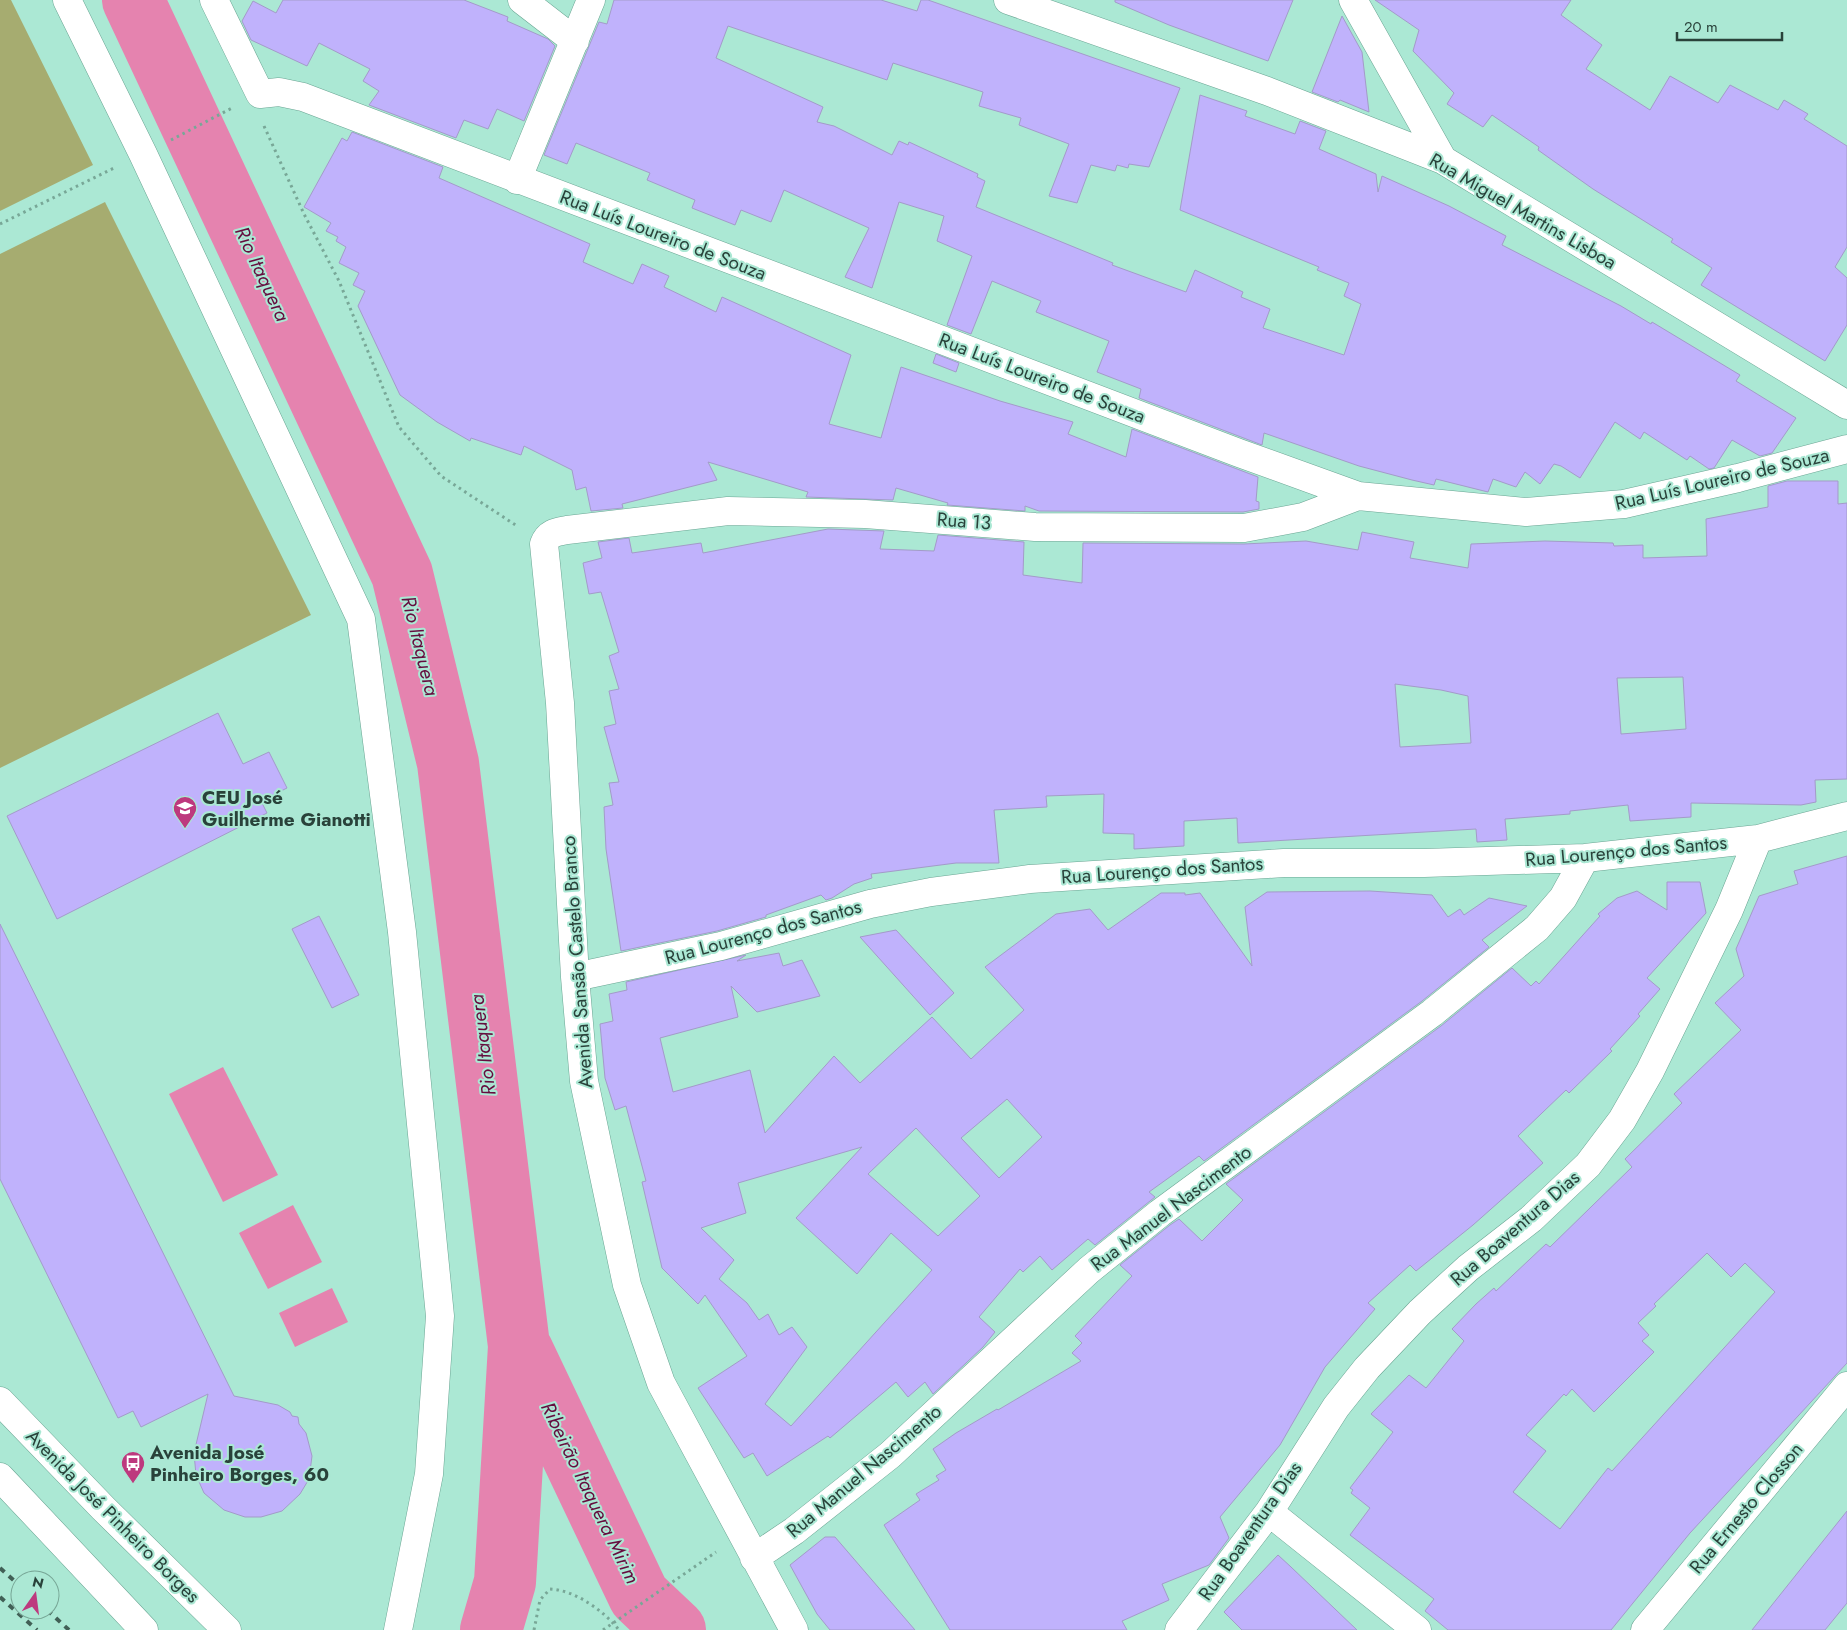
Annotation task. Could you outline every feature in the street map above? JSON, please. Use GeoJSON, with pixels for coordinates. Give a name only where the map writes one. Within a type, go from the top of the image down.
{"type":"FeatureCollection","features":[{"type":"Feature","properties":{"kind":"street"},"geometry":{"type":"LineString","coordinates":[[67,0],[143,154],[361,619],[402,932],[440,1316],[429,1474],[398,1630]]}},
{"type":"Feature","properties":{"kind":"street"},"geometry":{"type":"LineString","coordinates":[[214,0],[249,100]]}},
{"type":"Feature","properties":{"kind":"street"},"geometry":{"type":"LineString","coordinates":[[522,0],[575,41]]}},
{"type":"Feature","properties":{"kind":"street"},"geometry":{"type":"LineString","coordinates":[[517,180],[591,0]]}},
{"type":"Feature","properties":{"kind":"street","name":"Rua Miguel Martins Lisboa"},"geometry":{"type":"LineString","coordinates":[[1008,0],[1267,91],[1443,160],[1847,404]]}},
{"type":"Feature","properties":{"kind":"street"},"geometry":{"type":"LineString","coordinates":[[1353,0],[1443,160]]}},
{"type":"Feature","properties":{"kind":"street","name":"Rua Luís Loureiro de Souza"},"geometry":{"type":"LineString","coordinates":[[249,100],[280,92],[303,97],[517,180],[1239,453],[1358,496],[1526,512],[1624,504],[1738,478],[1847,449]]}},
{"type":"Feature","properties":{"kind":"street","name":"Rua 13"},"geometry":{"type":"LineString","coordinates":[[544,544],[550,534],[567,530],[728,511],[865,514],[1036,527],[1244,528],[1303,517],[1358,496]]}},
{"type":"Feature","properties":{"kind":"street","name":"Avenida Sansão Castelo Branco"},"geometry":{"type":"LineString","coordinates":[[544,544],[560,703],[575,977],[584,1081],[627,1285],[661,1383],[794,1630]]}},
{"type":"Feature","properties":{"kind":"street"},"geometry":{"type":"LineString","coordinates":[[1758,839],[1847,816]]}},
{"type":"Feature","properties":{"kind":"street","name":"Rua Lourenço dos Santos"},"geometry":{"type":"LineString","coordinates":[[575,977],[721,946],[870,904],[931,892],[1030,879],[1284,863],[1585,858],[1758,839]]}},
{"type":"Feature","properties":{"kind":"street","name":"Rua Boaventura Dias"},"geometry":{"type":"LineString","coordinates":[[1179,1630],[1269,1512],[1326,1423],[1367,1368],[1420,1312],[1468,1268],[1531,1219],[1588,1165],[1622,1120],[1650,1071],[1729,910],[1758,839]]}},
{"type":"Feature","properties":{"kind":"street","name":"Rua Manuel Nascimento"},"geometry":{"type":"LineString","coordinates":[[754,1558],[794,1531],[890,1455],[1096,1264],[1160,1213],[1432,1013],[1537,928],[1563,898],[1585,858]]}},
{"type":"Feature","properties":{"kind":"street","name":"Rua Ernesto Closson"},"geometry":{"type":"LineString","coordinates":[[1645,1630],[1847,1386]]}},
{"type":"Feature","properties":{"kind":"street","name":"Avenida José Pinheiro Borges"},"geometry":{"type":"LineString","coordinates":[[0,1401],[103,1508],[227,1630]]}},
{"type":"Feature","properties":{"kind":"street"},"geometry":{"type":"LineString","coordinates":[[0,1477],[144,1630]]}},
{"type":"Feature","properties":{"kind":"street"},"geometry":{"type":"LineString","coordinates":[[1269,1512],[1417,1630]]}},
{"type":"Feature","properties":{"kind":"path"},"geometry":{"type":"LineString","coordinates":[[0,224],[249,100]]}},
{"type":"Feature","properties":{"kind":"path"},"geometry":{"type":"LineString","coordinates":[[263,123],[304,214],[339,281],[399,427],[442,476],[544,544]]}},
{"type":"Feature","properties":{"kind":"path"},"geometry":{"type":"LineString","coordinates":[[603,1630],[695,1567]]}},
{"type":"Feature","properties":{"kind":"path"},"geometry":{"type":"LineString","coordinates":[[534,1630],[540,1600],[550,1589],[564,1590],[613,1622],[619,1630]]}},
{"type":"Feature","properties":{"kind":"green space"},"geometry":{"type":"Polygon","coordinates":[[[0,0],[11,0],[93,165],[0,211],[0,0]]]}},
{"type":"Feature","properties":{"kind":"green space"},"geometry":{"type":"Polygon","coordinates":[[[105,202],[311,615],[0,768],[0,254],[105,202]]]}},
{"type":"Feature","properties":{"kind":"shaded area"},"geometry":{"type":"Polygon","coordinates":[[[223,1067],[278,1175],[223,1202],[169,1094],[223,1067]]]}},
{"type":"Feature","properties":{"kind":"shaded area"},"geometry":{"type":"Polygon","coordinates":[[[293,1205],[322,1262],[268,1289],[239,1233],[293,1205]]]}},
{"type":"Feature","properties":{"kind":"shaded area"},"geometry":{"type":"Polygon","coordinates":[[[332,1288],[348,1322],[295,1347],[279,1313],[332,1288]]]}},
{"type":"Feature","properties":{"kind":"building"},"geometry":{"type":"Polygon","coordinates":[[[283,0],[464,0],[508,17],[507,21],[548,39],[555,46],[524,121],[497,109],[488,129],[464,120],[456,138],[369,105],[379,91],[363,81],[370,69],[319,43],[307,66],[251,40],[242,21],[253,1],[276,13],[283,0]]]}},
{"type":"Feature","properties":{"kind":"building"},"geometry":{"type":"Polygon","coordinates":[[[614,0],[881,0],[917,11],[921,0],[928,0],[1180,88],[1149,167],[1129,164],[1128,168],[1117,165],[1115,171],[1091,165],[1077,203],[1049,196],[1069,144],[1019,125],[1021,118],[979,106],[983,92],[893,63],[887,80],[728,26],[716,58],[823,107],[817,122],[834,126],[892,155],[899,141],[908,145],[909,142],[978,174],[977,177],[985,181],[976,207],[1113,263],[1112,265],[1186,292],[1195,270],[1243,292],[1241,297],[1270,309],[1263,328],[1344,355],[1361,304],[1344,296],[1349,283],[1317,270],[1319,267],[1180,210],[1200,95],[1247,111],[1245,116],[1295,134],[1300,121],[1326,131],[1319,149],[1376,174],[1378,192],[1382,176],[1449,206],[1506,236],[1502,245],[1621,306],[1651,324],[1652,322],[1740,375],[1736,381],[1796,418],[1772,453],[1760,456],[1732,440],[1714,468],[1709,469],[1690,456],[1687,460],[1644,432],[1640,439],[1615,422],[1580,478],[1561,466],[1554,464],[1540,484],[1525,472],[1516,487],[1493,479],[1488,492],[1436,479],[1434,485],[1412,480],[1359,466],[1264,433],[1262,445],[1139,398],[1141,389],[1097,372],[1109,341],[1036,312],[1041,301],[992,281],[971,334],[947,325],[972,256],[937,241],[944,216],[899,202],[872,288],[845,277],[869,228],[784,190],[771,222],[741,210],[735,225],[692,208],[695,200],[647,180],[650,173],[576,143],[567,164],[544,155],[599,22],[607,24],[614,0]]]}},
{"type":"Feature","properties":{"kind":"building"},"geometry":{"type":"Polygon","coordinates":[[[1115,0],[1293,0],[1268,61],[1169,25],[1115,2],[1115,0]]]}},
{"type":"Feature","properties":{"kind":"building"},"geometry":{"type":"Polygon","coordinates":[[[1375,0],[1571,0],[1561,15],[1602,45],[1586,69],[1650,110],[1670,76],[1718,103],[1730,85],[1778,110],[1784,100],[1808,114],[1804,119],[1847,146],[1847,247],[1835,267],[1847,278],[1847,325],[1825,361],[1701,285],[1712,268],[1671,242],[1673,239],[1593,189],[1538,150],[1539,147],[1492,115],[1483,127],[1447,104],[1454,93],[1413,51],[1419,30],[1375,0]]]}},
{"type":"Feature","properties":{"kind":"building"},"geometry":{"type":"Polygon","coordinates":[[[1342,16],[1362,52],[1369,112],[1340,100],[1338,102],[1312,92],[1342,16]]]}},
{"type":"Feature","properties":{"kind":"building"},"geometry":{"type":"Polygon","coordinates":[[[352,132],[443,167],[439,178],[590,244],[583,262],[633,284],[642,264],[669,276],[664,287],[716,312],[722,297],[851,355],[829,424],[881,438],[901,367],[1000,401],[1073,422],[1068,434],[1126,457],[1132,429],[1258,477],[1256,501],[1259,502],[1259,509],[1243,512],[1039,511],[1025,506],[1025,511],[947,505],[948,503],[896,488],[893,500],[806,497],[808,492],[708,462],[717,480],[622,504],[623,508],[591,511],[586,487],[576,490],[572,470],[524,446],[521,455],[471,438],[470,441],[437,422],[400,395],[358,306],[365,291],[353,285],[359,273],[339,263],[346,247],[336,241],[338,237],[326,231],[331,223],[304,207],[342,138],[347,141],[352,132]]]}},
{"type":"Feature","properties":{"kind":"building"},"geometry":{"type":"Polygon","coordinates":[[[936,354],[959,363],[956,372],[933,363],[936,354]]]}},
{"type":"Feature","properties":{"kind":"building"},"geometry":{"type":"Polygon","coordinates":[[[1787,481],[1838,481],[1838,504],[1847,503],[1847,779],[1815,780],[1816,802],[1801,805],[1691,803],[1691,817],[1630,821],[1628,805],[1570,811],[1570,814],[1505,819],[1507,840],[1477,842],[1476,829],[1238,843],[1237,818],[1184,821],[1184,846],[1134,849],[1134,834],[1103,833],[1104,794],[1046,796],[1047,807],[994,810],[999,863],[956,863],[871,874],[872,878],[854,884],[826,900],[821,895],[766,915],[766,917],[717,931],[621,951],[606,849],[604,807],[613,805],[609,783],[619,782],[604,727],[616,724],[609,691],[619,689],[609,656],[619,652],[601,592],[589,594],[583,563],[602,558],[598,542],[629,538],[632,553],[701,543],[703,553],[828,529],[884,531],[880,549],[934,551],[938,535],[1024,542],[1023,575],[1082,583],[1083,543],[1244,544],[1306,541],[1358,550],[1362,532],[1414,542],[1410,558],[1468,568],[1471,544],[1545,541],[1613,543],[1614,546],[1643,545],[1643,558],[1707,556],[1706,519],[1768,507],[1768,486],[1787,481]],[[1683,677],[1617,678],[1621,734],[1686,729],[1683,677]],[[1395,684],[1400,747],[1471,743],[1468,696],[1441,690],[1395,684]]]}},
{"type":"Feature","properties":{"kind":"building"},"geometry":{"type":"Polygon","coordinates":[[[218,713],[243,764],[269,752],[287,788],[261,801],[267,813],[57,919],[7,816],[218,713]]]}},
{"type":"Feature","properties":{"kind":"building"},"geometry":{"type":"Polygon","coordinates":[[[1847,856],[1847,1363],[1690,1533],[1611,1630],[1448,1630],[1425,1611],[1434,1599],[1350,1535],[1370,1508],[1351,1493],[1353,1490],[1350,1488],[1393,1432],[1371,1414],[1409,1375],[1426,1388],[1464,1341],[1452,1329],[1476,1304],[1494,1288],[1496,1291],[1546,1244],[1550,1247],[1632,1167],[1625,1159],[1682,1103],[1674,1094],[1741,1030],[1715,1003],[1744,976],[1736,949],[1759,896],[1798,884],[1794,871],[1847,856]],[[1707,1253],[1654,1304],[1656,1306],[1638,1323],[1649,1335],[1642,1341],[1654,1352],[1594,1412],[1572,1389],[1566,1396],[1564,1394],[1526,1435],[1546,1451],[1513,1492],[1560,1529],[1608,1468],[1612,1471],[1775,1292],[1745,1263],[1731,1277],[1707,1253]]]}},
{"type":"Feature","properties":{"kind":"building"},"geometry":{"type":"Polygon","coordinates":[[[1667,882],[1700,882],[1706,913],[1647,978],[1660,989],[1638,1014],[1640,1016],[1610,1049],[1612,1051],[1569,1093],[1566,1090],[1518,1136],[1543,1163],[1473,1225],[1416,1271],[1410,1265],[1368,1303],[1375,1309],[1325,1367],[1280,1445],[1220,1517],[1229,1538],[1209,1565],[1162,1584],[1169,1600],[1122,1621],[1127,1630],[950,1630],[884,1525],[920,1500],[916,1494],[939,1480],[936,1476],[946,1470],[933,1449],[956,1433],[1081,1361],[1072,1353],[1082,1343],[1075,1336],[1132,1276],[1120,1265],[1170,1225],[1179,1219],[1202,1241],[1243,1200],[1226,1184],[1441,1026],[1512,968],[1531,986],[1536,981],[1539,984],[1600,916],[1598,914],[1617,898],[1637,891],[1667,910],[1667,882]]]}},
{"type":"Feature","properties":{"kind":"building"},"geometry":{"type":"Polygon","coordinates":[[[1370,891],[1432,895],[1448,917],[1460,909],[1464,915],[1489,898],[1527,906],[1482,940],[1489,947],[1422,1001],[1204,1161],[1199,1156],[1149,1192],[1155,1197],[1095,1245],[1088,1239],[1052,1270],[1040,1256],[1023,1272],[1020,1269],[979,1317],[995,1332],[983,1347],[933,1394],[925,1382],[908,1397],[896,1382],[830,1438],[828,1436],[767,1476],[753,1453],[744,1458],[698,1388],[747,1356],[705,1295],[698,1304],[662,1268],[642,1182],[646,1181],[626,1106],[615,1110],[605,1078],[600,1024],[613,1021],[609,994],[627,990],[626,982],[746,955],[737,961],[779,953],[783,966],[802,960],[820,996],[757,1012],[731,986],[738,1017],[660,1038],[673,1092],[750,1070],[765,1133],[834,1056],[860,1083],[932,1017],[971,1059],[1024,1010],[985,967],[1056,914],[1090,909],[1108,930],[1161,893],[1185,893],[1185,895],[1200,893],[1252,966],[1245,907],[1267,892],[1370,891]],[[1007,1099],[961,1138],[999,1178],[1042,1137],[1007,1099]],[[916,1128],[868,1174],[938,1236],[980,1196],[916,1128]],[[862,1147],[738,1183],[746,1213],[701,1228],[734,1260],[719,1279],[747,1303],[759,1320],[768,1314],[779,1335],[792,1327],[807,1347],[765,1404],[791,1426],[932,1270],[891,1233],[857,1274],[796,1218],[862,1147]]]}},
{"type":"Feature","properties":{"kind":"building"},"geometry":{"type":"Polygon","coordinates":[[[319,916],[359,995],[332,1008],[292,929],[319,916]]]}},
{"type":"Feature","properties":{"kind":"building"},"geometry":{"type":"Polygon","coordinates":[[[0,924],[234,1396],[278,1405],[290,1412],[292,1416],[298,1417],[299,1424],[306,1433],[312,1456],[309,1479],[300,1494],[282,1511],[261,1517],[245,1517],[224,1510],[204,1493],[196,1475],[194,1453],[208,1394],[141,1427],[133,1411],[118,1418],[0,1179],[0,924]]]}},
{"type":"Feature","properties":{"kind":"building"},"geometry":{"type":"Polygon","coordinates":[[[896,930],[954,993],[930,1015],[860,937],[896,930]]]}},
{"type":"Feature","properties":{"kind":"building"},"geometry":{"type":"Polygon","coordinates":[[[1847,1511],[1847,1603],[1825,1630],[1752,1630],[1847,1511]]]}},
{"type":"Feature","properties":{"kind":"building"},"geometry":{"type":"Polygon","coordinates":[[[825,1537],[835,1537],[915,1630],[830,1630],[817,1614],[790,1565],[825,1537]]]}},
{"type":"Feature","properties":{"kind":"building"},"geometry":{"type":"Polygon","coordinates":[[[1278,1555],[1357,1630],[1242,1630],[1224,1612],[1278,1555]]]}},
{"type":"Feature","properties":{"kind":"waterway","name":"Rio Itaquera"},"geometry":{"type":"LineString","coordinates":[[133,0],[402,574],[448,763],[519,1346],[505,1582],[491,1630]]}},
{"type":"Feature","properties":{"kind":"waterway","name":"Ribeirão Itaquera Mirim"},"geometry":{"type":"LineString","coordinates":[[522,1350],[639,1596],[675,1630]]}},
{"type":"Feature","properties":{"kind":"railway"},"geometry":{"type":"LineString","coordinates":[[0,1568],[10,1577]]}},
{"type":"Feature","properties":{"kind":"railway"},"geometry":{"type":"LineString","coordinates":[[0,1597],[37,1630]]}},
{"type":"Feature","properties":{"kind":"railway"},"geometry":{"type":"LineString","coordinates":[[58,1620],[69,1630]]}},
{"type":"Feature","properties":{"kind":"place","name":"CEU José Guilherme Gianotti"},"geometry":{"type":"Point","coordinates":[185,829]}},
{"type":"Feature","properties":{"kind":"place","name":"Avenida José Pinheiro Borges, 60"},"geometry":{"type":"Point","coordinates":[133,1484]}}]}
